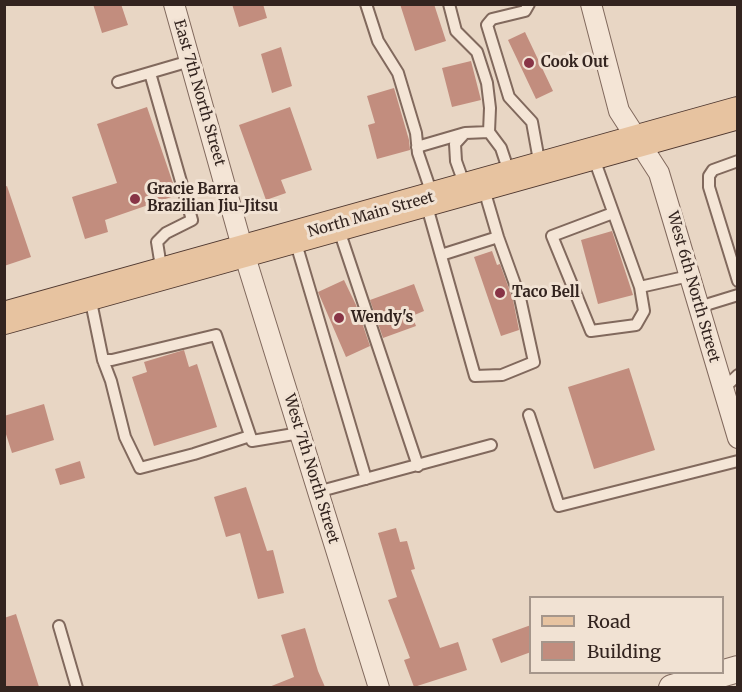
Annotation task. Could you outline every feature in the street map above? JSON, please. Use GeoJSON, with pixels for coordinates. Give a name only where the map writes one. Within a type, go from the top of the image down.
{"type":"FeatureCollection","features":[{"type":"Feature","properties":{"kind":"main road","name":"North Main Street"},"geometry":{"type":"LineString","coordinates":[[4,318],[738,113]]}},
{"type":"Feature","properties":{"kind":"street","name":"East 7th North Street"},"geometry":{"type":"LineString","coordinates":[[174,4],[243,250]]}},
{"type":"Feature","properties":{"kind":"street","name":"West 6th North Street"},"geometry":{"type":"LineString","coordinates":[[593,6],[619,111],[659,173],[738,438]]}},
{"type":"Feature","properties":{"kind":"street","name":"West 7th North Street"},"geometry":{"type":"LineString","coordinates":[[243,250],[379,687]]}},
{"type":"Feature","properties":{"kind":"street"},"geometry":{"type":"LineString","coordinates":[[672,687],[720,674]]}},
{"type":"Feature","properties":{"kind":"lane"},"geometry":{"type":"LineString","coordinates":[[366,4],[378,41],[398,73],[416,133],[418,153],[441,255],[475,376],[502,375],[534,362],[520,298],[498,237],[486,182],[501,148],[489,132],[490,108],[487,83],[477,52],[456,31],[449,4]]}},
{"type":"Feature","properties":{"kind":"lane"},"geometry":{"type":"LineString","coordinates":[[530,4],[525,11],[492,19],[487,25],[508,97],[532,122],[541,167]]}},
{"type":"Feature","properties":{"kind":"lane"},"geometry":{"type":"LineString","coordinates":[[118,82],[190,61]]}},
{"type":"Feature","properties":{"kind":"lane"},"geometry":{"type":"LineString","coordinates":[[150,73],[192,220],[166,233],[157,242],[162,273]]}},
{"type":"Feature","properties":{"kind":"lane"},"geometry":{"type":"LineString","coordinates":[[417,147],[465,133],[489,132]]}},
{"type":"Feature","properties":{"kind":"lane"},"geometry":{"type":"LineString","coordinates":[[465,133],[455,144],[456,161],[486,182]]}},
{"type":"Feature","properties":{"kind":"lane"},"geometry":{"type":"LineString","coordinates":[[592,153],[640,287],[644,311],[636,325],[591,332],[552,236],[613,213]]}},
{"type":"Feature","properties":{"kind":"lane"},"geometry":{"type":"LineString","coordinates":[[738,161],[713,170],[709,176],[709,187],[735,260],[738,281]]}},
{"type":"Feature","properties":{"kind":"lane"},"geometry":{"type":"LineString","coordinates":[[337,224],[418,466]]}},
{"type":"Feature","properties":{"kind":"lane"},"geometry":{"type":"LineString","coordinates":[[294,237],[366,480]]}},
{"type":"Feature","properties":{"kind":"lane"},"geometry":{"type":"LineString","coordinates":[[441,255],[498,237]]}},
{"type":"Feature","properties":{"kind":"lane"},"geometry":{"type":"LineString","coordinates":[[640,287],[689,276]]}},
{"type":"Feature","properties":{"kind":"lane"},"geometry":{"type":"LineString","coordinates":[[89,294],[103,360],[111,381],[125,437],[140,468],[250,436]]}},
{"type":"Feature","properties":{"kind":"lane"},"geometry":{"type":"LineString","coordinates":[[699,308],[738,295]]}},
{"type":"Feature","properties":{"kind":"lane"},"geometry":{"type":"LineString","coordinates":[[103,360],[112,360],[216,335],[252,441],[300,433]]}},
{"type":"Feature","properties":{"kind":"lane"},"geometry":{"type":"LineString","coordinates":[[723,389],[738,375]]}},
{"type":"Feature","properties":{"kind":"lane"},"geometry":{"type":"LineString","coordinates":[[529,415],[559,506],[738,461]]}},
{"type":"Feature","properties":{"kind":"lane"},"geometry":{"type":"LineString","coordinates":[[317,492],[491,445]]}},
{"type":"Feature","properties":{"kind":"lane"},"geometry":{"type":"LineString","coordinates":[[59,626],[77,687]]}},
{"type":"Feature","properties":{"kind":"building"},"geometry":{"type":"Polygon","coordinates":[[[93,4],[121,4],[128,25],[102,33],[93,4]]]}},
{"type":"Feature","properties":{"kind":"building"},"geometry":{"type":"Polygon","coordinates":[[[232,4],[263,4],[267,18],[239,27],[232,4]]]}},
{"type":"Feature","properties":{"kind":"building"},"geometry":{"type":"Polygon","coordinates":[[[400,4],[434,4],[446,41],[415,51],[400,4]]]}},
{"type":"Feature","properties":{"kind":"building"},"geometry":{"type":"Polygon","coordinates":[[[525,32],[553,91],[536,99],[508,40],[525,32]]]}},
{"type":"Feature","properties":{"kind":"building"},"geometry":{"type":"Polygon","coordinates":[[[281,47],[292,86],[272,93],[261,54],[281,47]]]}},
{"type":"Feature","properties":{"kind":"building"},"geometry":{"type":"Polygon","coordinates":[[[471,61],[481,100],[452,107],[442,68],[471,61]]]}},
{"type":"Feature","properties":{"kind":"building"},"geometry":{"type":"Polygon","coordinates":[[[394,88],[410,150],[377,159],[368,125],[375,123],[367,96],[394,88]]]}},
{"type":"Feature","properties":{"kind":"building"},"geometry":{"type":"Polygon","coordinates":[[[147,107],[177,195],[105,220],[108,232],[85,239],[72,197],[117,183],[97,124],[147,107]]]}},
{"type":"Feature","properties":{"kind":"building"},"geometry":{"type":"Polygon","coordinates":[[[290,107],[312,170],[281,180],[286,193],[266,200],[239,125],[290,107]]]}},
{"type":"Feature","properties":{"kind":"building"},"geometry":{"type":"Polygon","coordinates":[[[7,186],[31,257],[4,266],[4,187],[7,186]]]}},
{"type":"Feature","properties":{"kind":"building"},"geometry":{"type":"Polygon","coordinates":[[[612,231],[633,295],[598,304],[581,240],[612,231]]]}},
{"type":"Feature","properties":{"kind":"building"},"geometry":{"type":"Polygon","coordinates":[[[492,251],[497,265],[500,264],[513,300],[519,330],[501,336],[474,257],[492,251]]]}},
{"type":"Feature","properties":{"kind":"building"},"geometry":{"type":"Polygon","coordinates":[[[344,280],[356,305],[370,346],[346,357],[318,292],[344,280]]]}},
{"type":"Feature","properties":{"kind":"building"},"geometry":{"type":"Polygon","coordinates":[[[414,284],[424,311],[412,316],[416,326],[383,338],[370,300],[414,284]]]}},
{"type":"Feature","properties":{"kind":"building"},"geometry":{"type":"Polygon","coordinates":[[[184,350],[189,367],[197,364],[217,427],[154,446],[132,377],[147,372],[144,362],[184,350]]]}},
{"type":"Feature","properties":{"kind":"building"},"geometry":{"type":"Polygon","coordinates":[[[629,368],[655,450],[594,469],[568,387],[629,368]]]}},
{"type":"Feature","properties":{"kind":"building"},"geometry":{"type":"Polygon","coordinates":[[[44,404],[54,440],[12,453],[4,428],[4,416],[44,404]]]}},
{"type":"Feature","properties":{"kind":"building"},"geometry":{"type":"Polygon","coordinates":[[[80,461],[85,478],[60,485],[55,469],[80,461]]]}},
{"type":"Feature","properties":{"kind":"building"},"geometry":{"type":"Polygon","coordinates":[[[246,487],[267,551],[273,550],[284,593],[258,599],[240,533],[226,537],[214,497],[246,487]]]}},
{"type":"Feature","properties":{"kind":"building"},"geometry":{"type":"Polygon","coordinates":[[[396,528],[400,542],[407,541],[415,569],[411,570],[440,648],[458,642],[467,670],[414,687],[404,660],[410,658],[388,600],[397,597],[378,533],[396,528]]]}},
{"type":"Feature","properties":{"kind":"building"},"geometry":{"type":"Polygon","coordinates":[[[16,614],[39,687],[4,687],[4,618],[16,614]]]}},
{"type":"Feature","properties":{"kind":"building"},"geometry":{"type":"Polygon","coordinates":[[[529,626],[529,653],[501,663],[492,639],[529,626]]]}},
{"type":"Feature","properties":{"kind":"building"},"geometry":{"type":"Polygon","coordinates":[[[305,628],[325,687],[269,687],[294,677],[281,635],[305,628]]]}},
{"type":"Feature","properties":{"kind":"place","name":"Cook Out"},"geometry":{"type":"Point","coordinates":[529,63]}},
{"type":"Feature","properties":{"kind":"place","name":"Gracie Barra Brazilian Jiu-Jitsu"},"geometry":{"type":"Point","coordinates":[135,199]}},
{"type":"Feature","properties":{"kind":"place","name":"Taco Bell"},"geometry":{"type":"Point","coordinates":[500,293]}},
{"type":"Feature","properties":{"kind":"place","name":"Wendy's"},"geometry":{"type":"Point","coordinates":[339,318]}}]}
